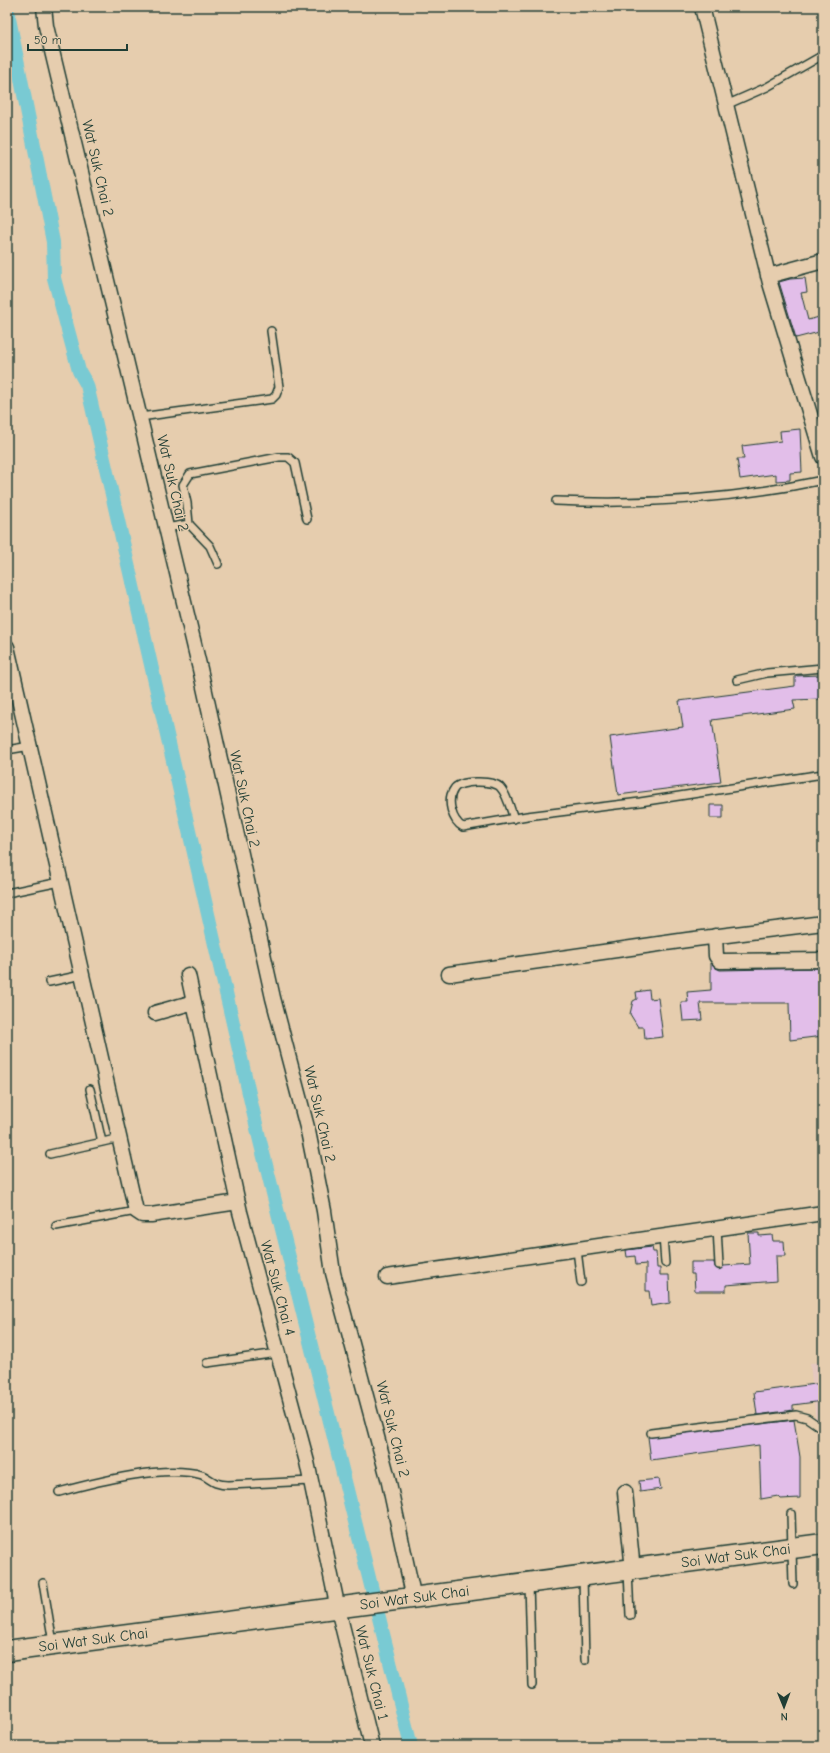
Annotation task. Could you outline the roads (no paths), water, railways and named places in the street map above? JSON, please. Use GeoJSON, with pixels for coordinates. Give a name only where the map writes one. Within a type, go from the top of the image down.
{"type":"FeatureCollection","features":[{"type":"Feature","properties":{"kind":"street","name":"Wat Suk Chai 2"},"geometry":{"type":"LineString","coordinates":[[44,7],[48,34],[200,669],[273,998],[308,1131],[335,1280],[388,1478],[406,1600]]}},
{"type":"Feature","properties":{"kind":"street"},"geometry":{"type":"LineString","coordinates":[[702,7],[768,276],[823,457]]}},
{"type":"Feature","properties":{"kind":"street"},"geometry":{"type":"LineString","coordinates":[[768,276],[823,261]]}},
{"type":"Feature","properties":{"kind":"street"},"geometry":{"type":"LineString","coordinates":[[8,654],[136,1211],[142,1215],[151,1215],[238,1202]]}},
{"type":"Feature","properties":{"kind":"street"},"geometry":{"type":"LineString","coordinates":[[449,974],[823,922]]}},
{"type":"Feature","properties":{"kind":"street"},"geometry":{"type":"LineString","coordinates":[[715,936],[716,956],[720,961],[823,960]]}},
{"type":"Feature","properties":{"kind":"street","name":"Wat Suk Chai 4"},"geometry":{"type":"LineString","coordinates":[[188,975],[238,1202],[311,1481],[348,1607]]}},
{"type":"Feature","properties":{"kind":"street"},"geometry":{"type":"LineString","coordinates":[[155,1013],[194,1002]]}},
{"type":"Feature","properties":{"kind":"street"},"geometry":{"type":"LineString","coordinates":[[387,1277],[823,1213]]}},
{"type":"Feature","properties":{"kind":"street"},"geometry":{"type":"LineString","coordinates":[[625,1492],[630,1570]]}},
{"type":"Feature","properties":{"kind":"street","name":"Soi Wat Suk Chai"},"geometry":{"type":"LineString","coordinates":[[7,1651],[529,1584],[823,1544]]}},
{"type":"Feature","properties":{"kind":"street","name":"Wat Suk Chai 1"},"geometry":{"type":"LineString","coordinates":[[348,1607],[372,1746]]}},
{"type":"Feature","properties":{"kind":"lane"},"geometry":{"type":"LineString","coordinates":[[726,105],[767,87],[823,55]]}},
{"type":"Feature","properties":{"kind":"lane"},"geometry":{"type":"LineString","coordinates":[[140,417],[272,398],[276,395],[279,387],[271,331]]}},
{"type":"Feature","properties":{"kind":"lane"},"geometry":{"type":"LineString","coordinates":[[218,564],[210,546],[189,524],[187,503],[183,485],[190,474],[279,457],[288,457],[295,462],[307,519]]}},
{"type":"Feature","properties":{"kind":"lane"},"geometry":{"type":"LineString","coordinates":[[556,501],[606,503],[669,502],[784,489],[823,480]]}},
{"type":"Feature","properties":{"kind":"lane"},"geometry":{"type":"LineString","coordinates":[[166,528],[189,524]]}},
{"type":"Feature","properties":{"kind":"lane"},"geometry":{"type":"LineString","coordinates":[[737,680],[767,673],[823,668]]}},
{"type":"Feature","properties":{"kind":"lane"},"geometry":{"type":"LineString","coordinates":[[7,750],[30,746]]}},
{"type":"Feature","properties":{"kind":"lane"},"geometry":{"type":"LineString","coordinates":[[514,818],[501,788],[495,784],[486,782],[460,783],[454,788],[451,796],[454,818],[458,824],[463,827],[514,818],[640,802],[823,774]]}},
{"type":"Feature","properties":{"kind":"lane"},"geometry":{"type":"LineString","coordinates":[[7,893],[60,882]]}},
{"type":"Feature","properties":{"kind":"lane"},"geometry":{"type":"LineString","coordinates":[[49,982],[82,975]]}},
{"type":"Feature","properties":{"kind":"lane"},"geometry":{"type":"LineString","coordinates":[[90,1089],[102,1142]]}},
{"type":"Feature","properties":{"kind":"lane"},"geometry":{"type":"LineString","coordinates":[[50,1154],[120,1138]]}},
{"type":"Feature","properties":{"kind":"lane"},"geometry":{"type":"LineString","coordinates":[[56,1226],[136,1211]]}},
{"type":"Feature","properties":{"kind":"lane"},"geometry":{"type":"LineString","coordinates":[[717,1228],[719,1265]]}},
{"type":"Feature","properties":{"kind":"lane"},"geometry":{"type":"LineString","coordinates":[[663,1236],[665,1263]]}},
{"type":"Feature","properties":{"kind":"lane"},"geometry":{"type":"LineString","coordinates":[[577,1250],[581,1282]]}},
{"type":"Feature","properties":{"kind":"lane"},"geometry":{"type":"LineString","coordinates":[[207,1363],[278,1353]]}},
{"type":"Feature","properties":{"kind":"lane"},"geometry":{"type":"LineString","coordinates":[[651,1434],[796,1415],[807,1418],[823,1429]]}},
{"type":"Feature","properties":{"kind":"lane"},"geometry":{"type":"LineString","coordinates":[[59,1492],[88,1484],[146,1473],[181,1473],[203,1475],[216,1483],[228,1485],[311,1481]]}},
{"type":"Feature","properties":{"kind":"lane"},"geometry":{"type":"LineString","coordinates":[[791,1514],[793,1584]]}},
{"type":"Feature","properties":{"kind":"lane"},"geometry":{"type":"LineString","coordinates":[[630,1570],[630,1615]]}},
{"type":"Feature","properties":{"kind":"lane"},"geometry":{"type":"LineString","coordinates":[[582,1577],[585,1660]]}},
{"type":"Feature","properties":{"kind":"lane"},"geometry":{"type":"LineString","coordinates":[[42,1583],[54,1645]]}},
{"type":"Feature","properties":{"kind":"lane"},"geometry":{"type":"LineString","coordinates":[[529,1584],[532,1685]]}},
{"type":"Feature","properties":{"kind":"waterway"},"geometry":{"type":"LineString","coordinates":[[7,8],[53,242],[54,278],[79,371],[87,385],[259,1137],[411,1746]]}}]}
